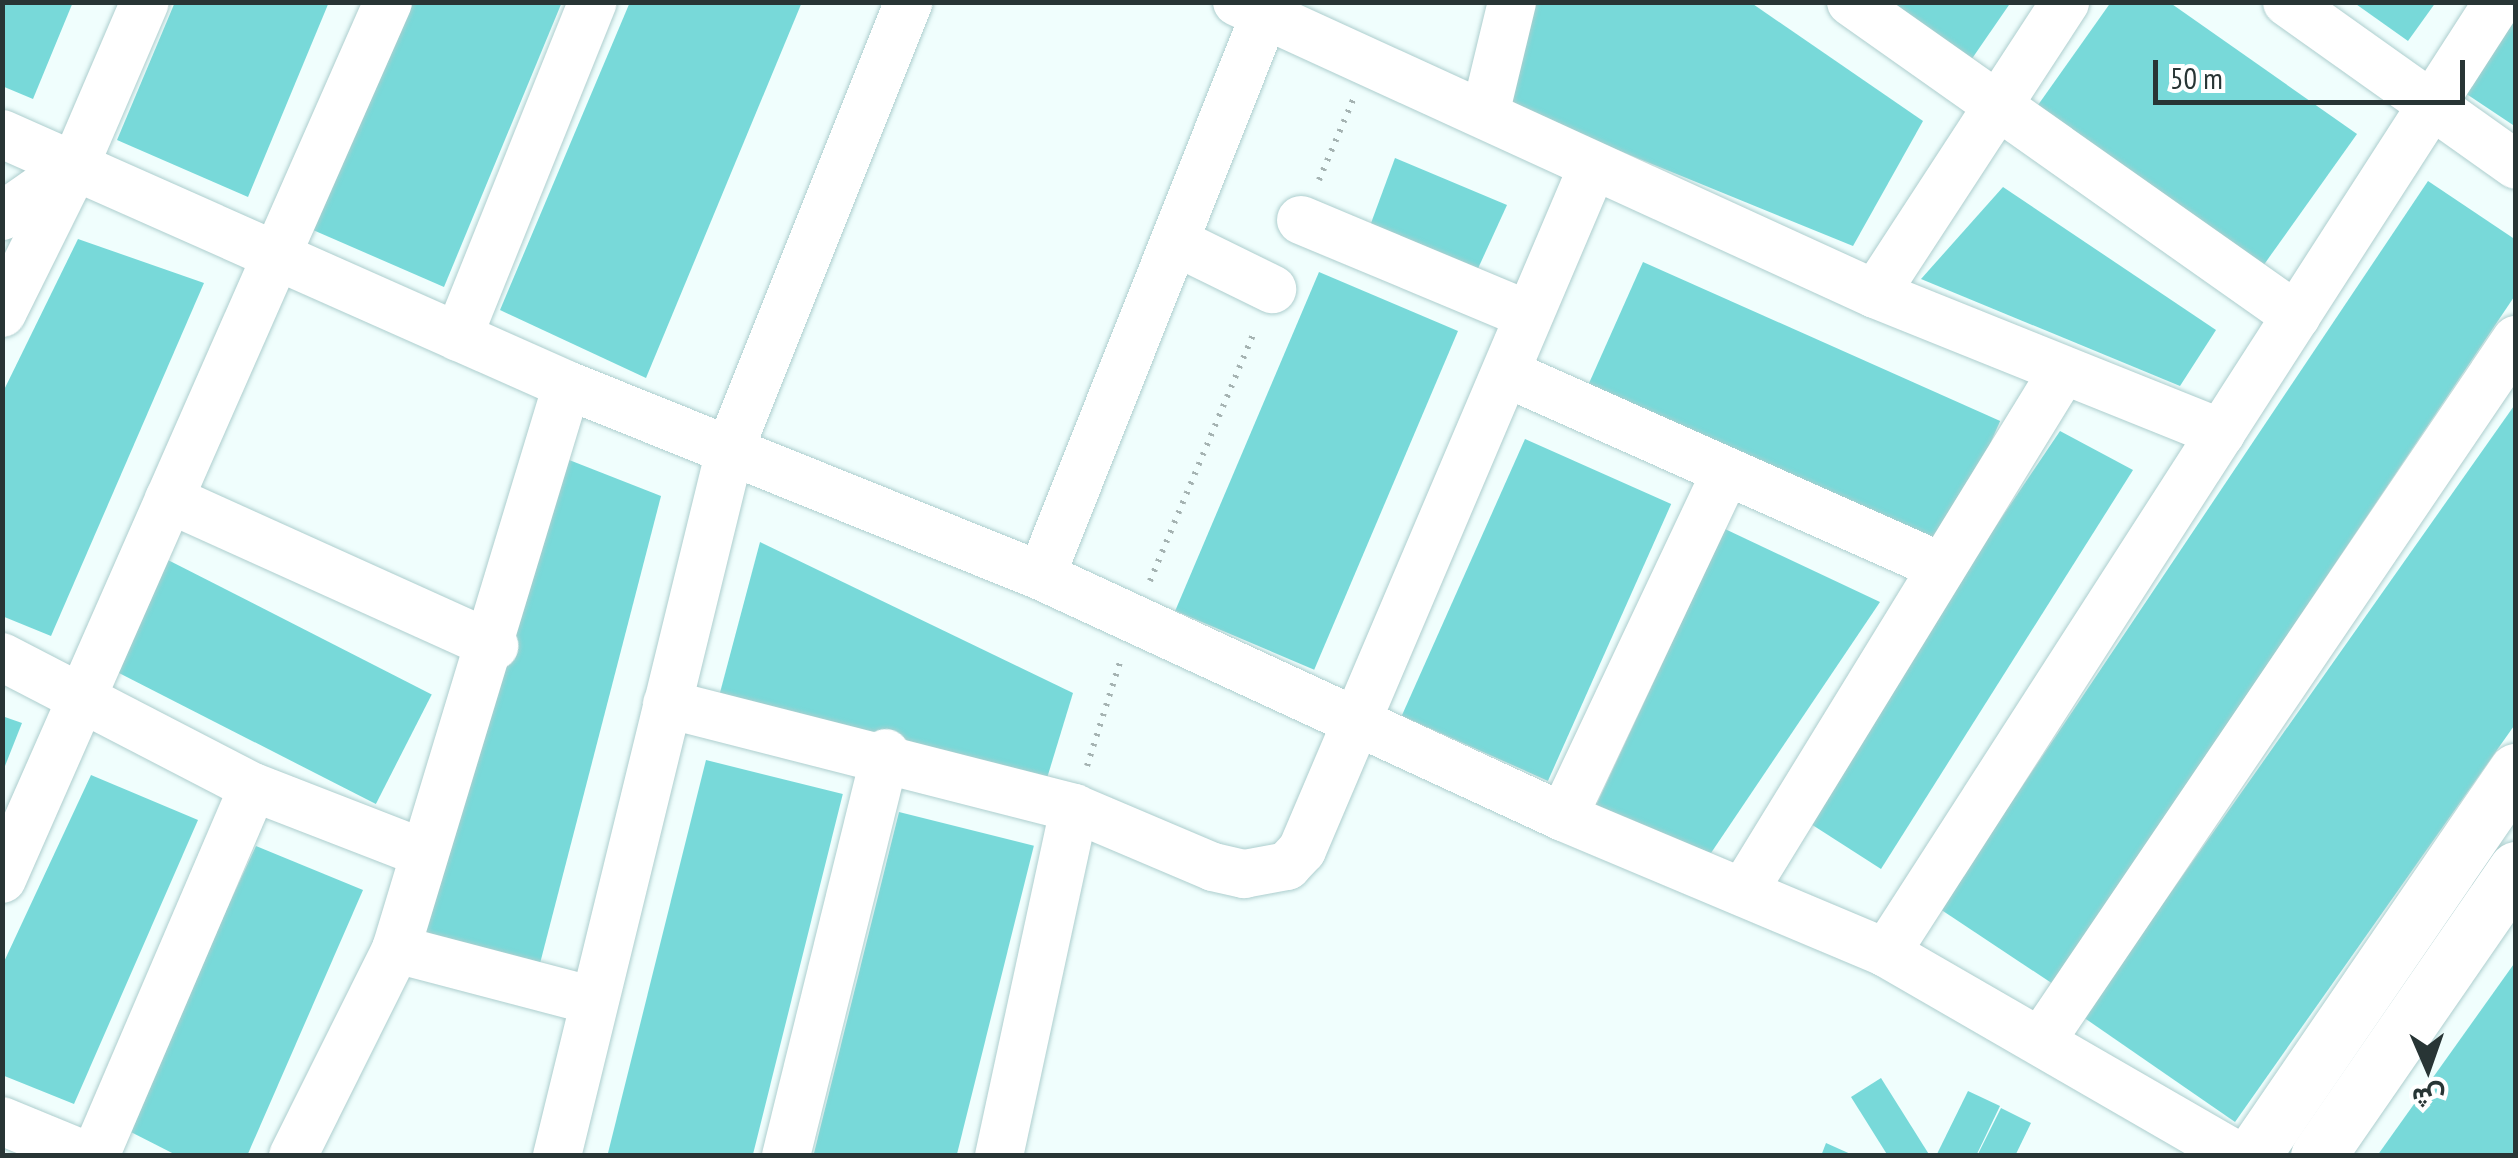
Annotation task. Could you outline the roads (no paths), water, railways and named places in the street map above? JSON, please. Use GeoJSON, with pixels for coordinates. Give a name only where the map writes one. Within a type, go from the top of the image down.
{"type":"FeatureCollection","features":[{"type":"Feature","properties":{"kind":"street"},"geometry":{"type":"LineString","coordinates":[[2,313],[75,165],[145,2]]}},
{"type":"Feature","properties":{"kind":"street"},"geometry":{"type":"LineString","coordinates":[[2,879],[388,2]]}},
{"type":"Feature","properties":{"kind":"street"},"geometry":{"type":"LineString","coordinates":[[458,337],[592,2]]}},
{"type":"Feature","properties":{"kind":"street"},"geometry":{"type":"LineString","coordinates":[[557,1156],[731,446],[909,2]]}},
{"type":"Feature","properties":{"kind":"street"},"geometry":{"type":"LineString","coordinates":[[1485,114],[1512,2]]}},
{"type":"Feature","properties":{"kind":"street"},"geometry":{"type":"LineString","coordinates":[[1851,2],[2296,316]]}},
{"type":"Feature","properties":{"kind":"street"},"geometry":{"type":"LineString","coordinates":[[1876,294],[2066,2]]}},
{"type":"Feature","properties":{"kind":"street"},"geometry":{"type":"LineString","coordinates":[[2287,2],[2516,165]]}},
{"type":"Feature","properties":{"kind":"street"},"geometry":{"type":"LineString","coordinates":[[1886,954],[2498,2]]}},
{"type":"Feature","properties":{"kind":"street"},"geometry":{"type":"LineString","coordinates":[[1042,576],[1178,243],[1251,8],[1485,114],[1592,168],[1876,294],[2061,374],[2221,433]]}},
{"type":"Feature","properties":{"kind":"street"},"geometry":{"type":"LineString","coordinates":[[2,134],[566,385],[731,446],[1042,576],[1563,817],[1886,954],[2238,1156]]}},
{"type":"Feature","properties":{"kind":"street"},"geometry":{"type":"LineString","coordinates":[[2,216],[75,165]]}},
{"type":"Feature","properties":{"kind":"street"},"geometry":{"type":"LineString","coordinates":[[667,704],[886,753],[1074,808],[1212,867],[1267,872],[1302,850],[1351,721],[1506,373],[1592,168]]}},
{"type":"Feature","properties":{"kind":"street"},"geometry":{"type":"LineString","coordinates":[[1301,220],[1528,316]]}},
{"type":"Feature","properties":{"kind":"street"},"geometry":{"type":"LineString","coordinates":[[1178,243],[1272,289]]}},
{"type":"Feature","properties":{"kind":"street"},"geometry":{"type":"LineString","coordinates":[[2041,1041],[2516,340]]}},
{"type":"Feature","properties":{"kind":"street"},"geometry":{"type":"LineString","coordinates":[[1506,373],[1724,474],[1941,567]]}},
{"type":"Feature","properties":{"kind":"street"},"geometry":{"type":"LineString","coordinates":[[1743,892],[2061,374]]}},
{"type":"Feature","properties":{"kind":"street"},"geometry":{"type":"LineString","coordinates":[[293,1156],[396,948],[423,853],[494,646],[566,385]]}},
{"type":"Feature","properties":{"kind":"street"},"geometry":{"type":"LineString","coordinates":[[1563,817],[1724,474]]}},
{"type":"Feature","properties":{"kind":"street"},"geometry":{"type":"LineString","coordinates":[[169,499],[494,646]]}},
{"type":"Feature","properties":{"kind":"street"},"geometry":{"type":"LineString","coordinates":[[2,657],[84,694],[253,787],[423,853]]}},
{"type":"Feature","properties":{"kind":"street"},"geometry":{"type":"LineString","coordinates":[[786,1156],[886,753]]}},
{"type":"Feature","properties":{"kind":"street"},"geometry":{"type":"LineString","coordinates":[[2252,1156],[2516,771]]}},
{"type":"Feature","properties":{"kind":"street"},"geometry":{"type":"LineString","coordinates":[[95,1156],[253,787]]}},
{"type":"Feature","properties":{"kind":"street"},"geometry":{"type":"LineString","coordinates":[[999,1156],[1074,808]]}},
{"type":"Feature","properties":{"kind":"street"},"geometry":{"type":"LineString","coordinates":[[2318,1156],[2516,869]]}},
{"type":"Feature","properties":{"kind":"street"},"geometry":{"type":"LineString","coordinates":[[396,948],[594,1001]]}},
{"type":"Feature","properties":{"kind":"street"},"geometry":{"type":"LineString","coordinates":[[2,1121],[88,1156]]}}]}
